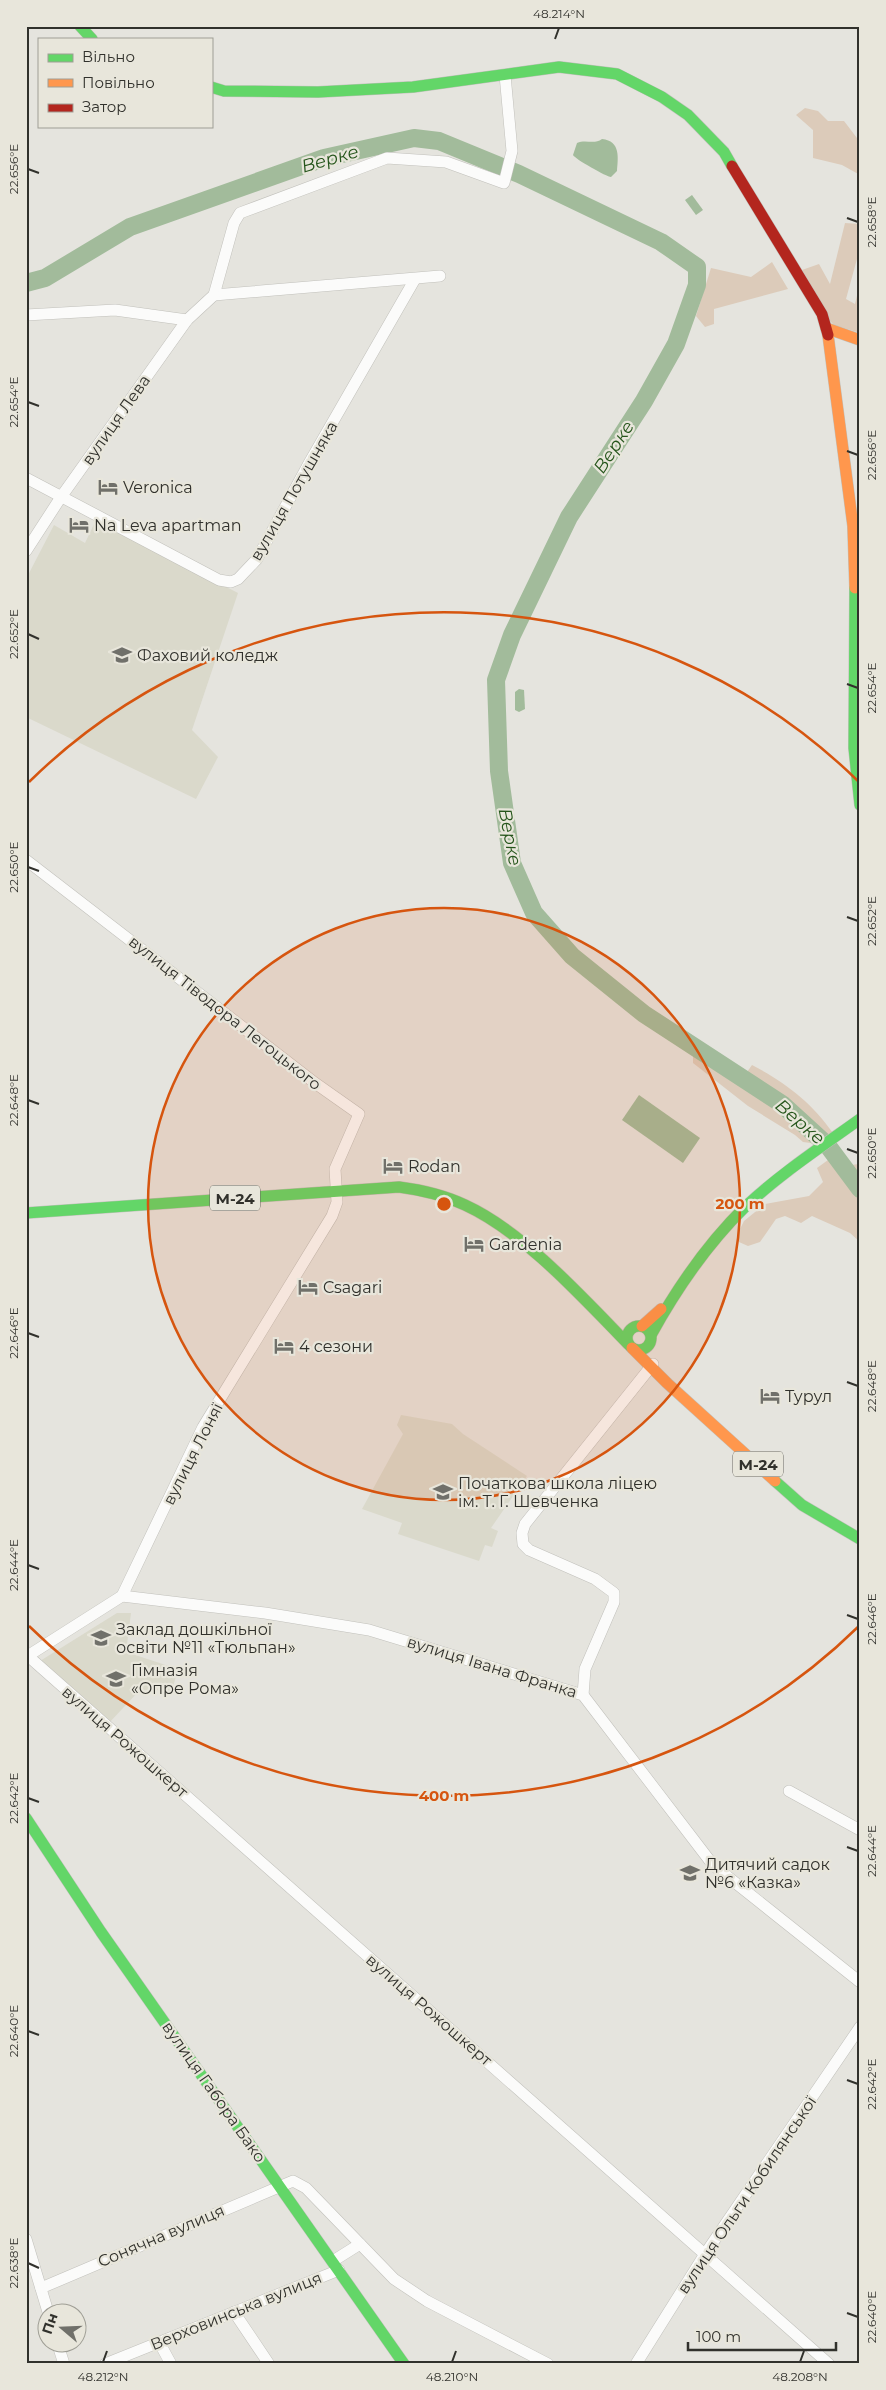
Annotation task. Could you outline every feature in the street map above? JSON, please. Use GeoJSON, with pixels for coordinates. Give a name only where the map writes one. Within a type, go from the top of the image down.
{"type":"FeatureCollection","features":[{"type":"Feature","properties":{"kind":"main road"},"geometry":{"type":"LineString","coordinates":[[80,26],[91,38]]}},
{"type":"Feature","properties":{"kind":"main road"},"geometry":{"type":"LineString","coordinates":[[212,87],[224,91],[318,92],[413,88],[559,67],[617,74],[662,97],[688,115],[724,152],[822,314],[830,343],[837,417],[853,526],[856,628],[854,748],[860,805]]}},
{"type":"Feature","properties":{"kind":"main road"},"geometry":{"type":"LineString","coordinates":[[826,328],[860,340]]}},
{"type":"Feature","properties":{"kind":"main road"},"geometry":{"type":"LineString","coordinates":[[668,1303],[627,1336],[630,1346],[642,1350],[651,1339],[668,1303],[722,1233],[760,1193],[860,1120]]}},
{"type":"Feature","properties":{"kind":"main road","name":"М-24"},"geometry":{"type":"LineString","coordinates":[[26,1212],[399,1187],[420,1189],[463,1203],[511,1232],[630,1346],[653,1364],[664,1379],[802,1505],[860,1539]]}},
{"type":"Feature","properties":{"kind":"main road"},"geometry":{"type":"LineString","coordinates":[[608,1323],[648,1329],[651,1339]]}},
{"type":"Feature","properties":{"kind":"main road","name":"М-24"},"geometry":{"type":"LineString","coordinates":[[651,1339],[653,1364]]}},
{"type":"Feature","properties":{"kind":"main road","name":"вулиця Габора Бако"},"geometry":{"type":"LineString","coordinates":[[26,1818],[101,1932],[404,2364]]}},
{"type":"Feature","properties":{"kind":"street"},"geometry":{"type":"LineString","coordinates":[[440,276],[214,295],[234,223],[240,213],[387,158],[446,162],[504,183],[512,151],[505,75]]}},
{"type":"Feature","properties":{"kind":"street","name":"вулиця Потушняка"},"geometry":{"type":"LineString","coordinates":[[26,478],[219,580],[231,582],[238,579],[257,560],[308,465],[415,279]]}},
{"type":"Feature","properties":{"kind":"street","name":"вулиця Лева"},"geometry":{"type":"LineString","coordinates":[[26,551],[61,496],[187,320],[214,295]]}},
{"type":"Feature","properties":{"kind":"street"},"geometry":{"type":"LineString","coordinates":[[26,315],[114,310],[187,320]]}},
{"type":"Feature","properties":{"kind":"street","name":"вулиця Тіводора Легоцького"},"geometry":{"type":"LineString","coordinates":[[26,860],[315,1083],[359,1114],[335,1169],[337,1191]]}},
{"type":"Feature","properties":{"kind":"street","name":"вулиця Лоняї"},"geometry":{"type":"LineString","coordinates":[[122,1596],[203,1427],[332,1216],[337,1202],[337,1191]]}},
{"type":"Feature","properties":{"kind":"street"},"geometry":{"type":"LineString","coordinates":[[583,1695],[585,1669],[614,1602],[614,1593],[595,1579],[529,1550],[523,1544],[522,1533],[524,1524],[653,1364]]}},
{"type":"Feature","properties":{"kind":"street"},"geometry":{"type":"LineString","coordinates":[[27,1657],[122,1596]]}},
{"type":"Feature","properties":{"kind":"street","name":"вулиця Івана Франка"},"geometry":{"type":"LineString","coordinates":[[122,1596],[265,1613],[369,1630],[583,1695],[713,1865],[860,1982]]}},
{"type":"Feature","properties":{"kind":"street","name":"вулиця Рожошкерт"},"geometry":{"type":"LineString","coordinates":[[27,1657],[828,2364]]}},
{"type":"Feature","properties":{"kind":"street"},"geometry":{"type":"LineString","coordinates":[[789,1792],[860,1830]]}},
{"type":"Feature","properties":{"kind":"street","name":"вулиця Ольги Кобилянської"},"geometry":{"type":"LineString","coordinates":[[636,2364],[705,2254],[860,2027]]}},
{"type":"Feature","properties":{"kind":"street"},"geometry":{"type":"LineString","coordinates":[[280,2185],[293,2181],[306,2188],[394,2279],[427,2301],[548,2364]]}},
{"type":"Feature","properties":{"kind":"street","name":"Сонячна вулиця"},"geometry":{"type":"LineString","coordinates":[[41,2288],[280,2185]]}},
{"type":"Feature","properties":{"kind":"street"},"geometry":{"type":"LineString","coordinates":[[26,2239],[45,2302]]}},
{"type":"Feature","properties":{"kind":"street","name":"Верховинська вулиця"},"geometry":{"type":"LineString","coordinates":[[105,2364],[234,2312],[336,2265],[360,2244]]}},
{"type":"Feature","properties":{"kind":"street"},"geometry":{"type":"LineString","coordinates":[[234,2312],[269,2364]]}},
{"type":"Feature","properties":{"kind":"street"},"geometry":{"type":"LineString","coordinates":[[159,2342],[171,2364]]}},
{"type":"Feature","properties":{"kind":"shaded area"},"geometry":{"type":"Polygon","coordinates":[[[805,108],[818,111],[828,121],[844,121],[860,142],[860,175],[842,165],[813,158],[813,130],[796,115],[805,108]]]}},
{"type":"Feature","properties":{"kind":"shaded area"},"geometry":{"type":"Polygon","coordinates":[[[602,139],[612,143],[617,151],[617,171],[611,177],[591,168],[573,155],[577,143],[596,142],[602,139]]]}},
{"type":"Feature","properties":{"kind":"shaded area"},"geometry":{"type":"Polygon","coordinates":[[[692,195],[703,210],[696,215],[685,200],[692,195]]]}},
{"type":"Feature","properties":{"kind":"shaded area"},"geometry":{"type":"Polygon","coordinates":[[[845,223],[860,224],[860,248],[846,299],[855,304],[860,283],[860,333],[834,325],[829,320],[802,270],[819,264],[830,284],[845,223]]]}},
{"type":"Feature","properties":{"kind":"shaded area"},"geometry":{"type":"Polygon","coordinates":[[[772,262],[788,289],[714,309],[714,324],[705,327],[696,316],[711,268],[751,277],[772,262]]]}},
{"type":"Feature","properties":{"kind":"shaded area","name":"Фаховий коледж"},"geometry":{"type":"Polygon","coordinates":[[[96,520],[238,593],[192,730],[218,757],[196,799],[26,717],[26,579],[54,525],[85,543],[96,520]]]}},
{"type":"Feature","properties":{"kind":"shaded area"},"geometry":{"type":"Polygon","coordinates":[[[519,689],[524,690],[525,709],[519,712],[515,710],[515,692],[519,689]]]}},
{"type":"Feature","properties":{"kind":"shaded area"},"geometry":{"type":"Polygon","coordinates":[[[693,1056],[740,1082],[752,1065],[797,1094],[816,1112],[833,1133],[818,1144],[803,1142],[748,1106],[693,1063],[693,1056]]]}},
{"type":"Feature","properties":{"kind":"shaded area"},"geometry":{"type":"Polygon","coordinates":[[[639,1095],[700,1138],[683,1163],[622,1120],[639,1095]]]}},
{"type":"Feature","properties":{"kind":"shaded area"},"geometry":{"type":"Polygon","coordinates":[[[828,1160],[840,1167],[858,1164],[860,1167],[860,1242],[850,1233],[812,1216],[801,1223],[785,1216],[776,1219],[760,1242],[748,1246],[739,1242],[737,1235],[744,1221],[765,1204],[809,1196],[823,1182],[817,1168],[828,1160]]]}},
{"type":"Feature","properties":{"kind":"shaded area","name":"Початкова школа ліцею ім. Т. Г. Шевченка"},"geometry":{"type":"Polygon","coordinates":[[[401,1415],[452,1424],[463,1434],[527,1476],[491,1528],[498,1531],[492,1547],[485,1545],[479,1561],[398,1534],[402,1523],[362,1509],[403,1434],[397,1425],[401,1415]]]}},
{"type":"Feature","properties":{"kind":"shaded area","name":"Гімназія «Опре Рома»"},"geometry":{"type":"Polygon","coordinates":[[[117,1613],[131,1613],[126,1652],[178,1669],[173,1687],[166,1697],[156,1689],[139,1691],[108,1724],[40,1661],[117,1613]]]}},
{"type":"Feature","properties":{"kind":"waterway","name":"Верке"},"geometry":{"type":"LineString","coordinates":[[26,283],[45,278],[130,227],[324,158],[414,138],[439,141],[519,174],[661,242],[697,267],[697,285],[676,344],[644,401],[569,517],[512,635],[496,680],[499,771],[512,863],[534,913],[572,956],[644,1014],[782,1104],[828,1146],[860,1189]]}},
{"type":"Feature","properties":{"kind":"traffic: fast"},"geometry":{"type":"LineString","coordinates":[[80,26],[91,38]]}},
{"type":"Feature","properties":{"kind":"traffic: fast"},"geometry":{"type":"LineString","coordinates":[[212,87],[224,91],[318,92],[413,87],[559,67],[617,74],[662,97],[688,115],[724,152],[732,166]]}},
{"type":"Feature","properties":{"kind":"traffic: fast"},"geometry":{"type":"LineString","coordinates":[[855,588],[854,748],[860,805]]}},
{"type":"Feature","properties":{"kind":"traffic: fast"},"geometry":{"type":"LineString","coordinates":[[651,1335],[671,1300],[705,1251],[731,1221],[772,1183],[860,1119]]}},
{"type":"Feature","properties":{"kind":"traffic: fast"},"geometry":{"type":"LineString","coordinates":[[26,1213],[399,1187],[424,1191],[465,1205],[509,1232],[552,1267],[628,1344]]}},
{"type":"Feature","properties":{"kind":"traffic: fast"},"geometry":{"type":"LineString","coordinates":[[639,1326],[648,1329],[651,1338],[648,1347],[639,1350],[630,1347],[627,1338],[630,1329],[639,1326]]}},
{"type":"Feature","properties":{"kind":"traffic: fast"},"geometry":{"type":"LineString","coordinates":[[775,1481],[802,1505],[860,1539]]}},
{"type":"Feature","properties":{"kind":"traffic: fast"},"geometry":{"type":"LineString","coordinates":[[26,1818],[101,1932],[404,2364]]}},
{"type":"Feature","properties":{"kind":"traffic: slow"},"geometry":{"type":"LineString","coordinates":[[826,328],[860,340]]}},
{"type":"Feature","properties":{"kind":"traffic: slow"},"geometry":{"type":"LineString","coordinates":[[828,335],[853,526],[855,588]]}},
{"type":"Feature","properties":{"kind":"traffic: slow"},"geometry":{"type":"LineString","coordinates":[[642,1326],[661,1309]]}},
{"type":"Feature","properties":{"kind":"traffic: slow"},"geometry":{"type":"LineString","coordinates":[[632,1348],[667,1383],[775,1481]]}},
{"type":"Feature","properties":{"kind":"traffic: jam"},"geometry":{"type":"LineString","coordinates":[[732,166],[822,314],[828,335]]}},
{"type":"Feature","properties":{"kind":"place","name":"Veronica"},"geometry":{"type":"Point","coordinates":[108,487]}},
{"type":"Feature","properties":{"kind":"place","name":"Na Leva apartman"},"geometry":{"type":"Point","coordinates":[79,525]}},
{"type":"Feature","properties":{"kind":"place","name":"Фаховий коледж"},"geometry":{"type":"Point","coordinates":[122,655]}},
{"type":"Feature","properties":{"kind":"place","name":"Rodan"},"geometry":{"type":"Point","coordinates":[393,1166]}},
{"type":"Feature","properties":{"kind":"place","name":"Gardenia"},"geometry":{"type":"Point","coordinates":[474,1244]}},
{"type":"Feature","properties":{"kind":"place","name":"Csagari"},"geometry":{"type":"Point","coordinates":[308,1287]}},
{"type":"Feature","properties":{"kind":"place","name":"4 сезони"},"geometry":{"type":"Point","coordinates":[284,1346]}},
{"type":"Feature","properties":{"kind":"place","name":"Турул"},"geometry":{"type":"Point","coordinates":[770,1396]}},
{"type":"Feature","properties":{"kind":"place","name":"Початкова школа ліцею ім. Т. Г. Шевченка"},"geometry":{"type":"Point","coordinates":[443,1492]}},
{"type":"Feature","properties":{"kind":"place","name":"Заклад дошкільної освіти №11 «Тюльпан»"},"geometry":{"type":"Point","coordinates":[101,1638]}},
{"type":"Feature","properties":{"kind":"place","name":"Гімназія «Опре Рома»"},"geometry":{"type":"Point","coordinates":[116,1679]}},
{"type":"Feature","properties":{"kind":"place","name":"Дитячий садок №6 «Казка»"},"geometry":{"type":"Point","coordinates":[690,1873]}}]}
